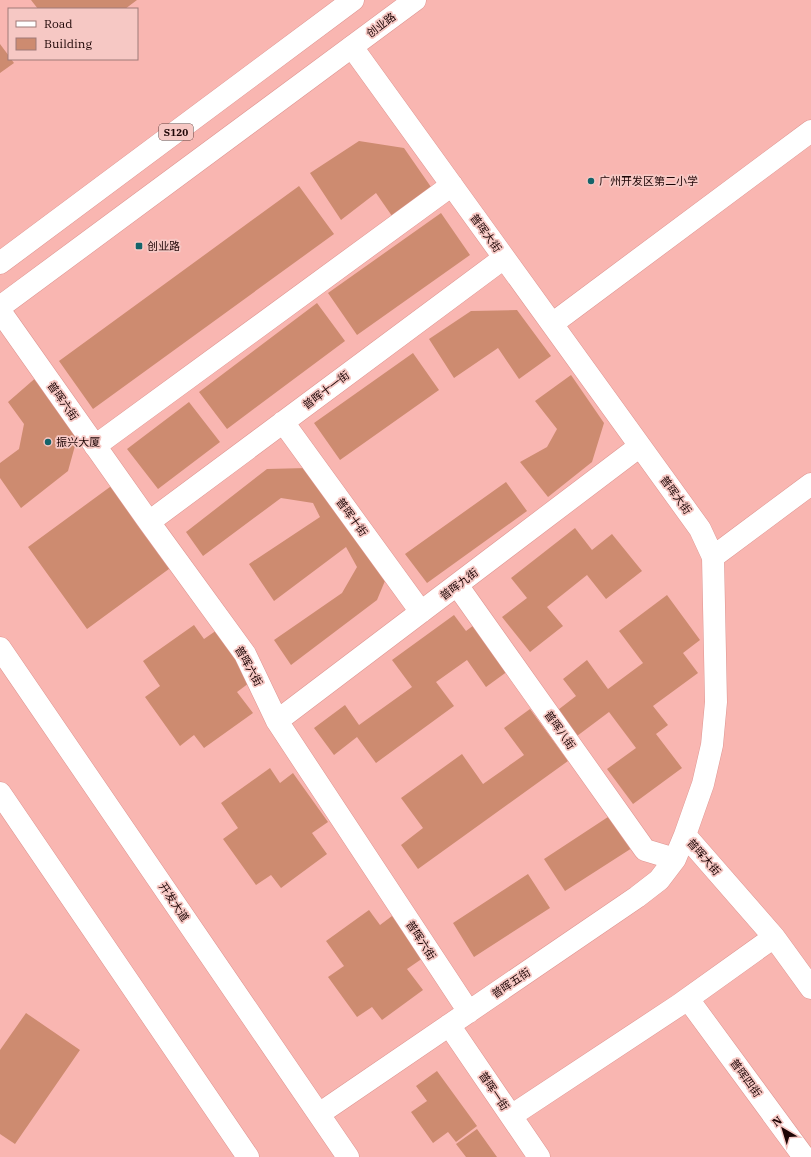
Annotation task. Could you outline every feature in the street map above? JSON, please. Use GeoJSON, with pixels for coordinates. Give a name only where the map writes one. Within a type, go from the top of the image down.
{"type":"FeatureCollection","features":[{"type":"Feature","properties":{"kind":"street","name":"S120"},"geometry":{"type":"LineString","coordinates":[[0,263],[353,0]]}},
{"type":"Feature","properties":{"kind":"street","name":"创业路"},"geometry":{"type":"LineString","coordinates":[[0,307],[415,0]]}},
{"type":"Feature","properties":{"kind":"street","name":"普晖大街"},"geometry":{"type":"LineString","coordinates":[[352,47],[700,529],[713,557],[716,702],[712,745],[703,784],[685,835],[774,937],[810,983]]}},
{"type":"Feature","properties":{"kind":"street"},"geometry":{"type":"LineString","coordinates":[[552,324],[811,131]]}},
{"type":"Feature","properties":{"kind":"street"},"geometry":{"type":"LineString","coordinates":[[95,446],[452,185]]}},
{"type":"Feature","properties":{"kind":"street","name":"普晖十一街"},"geometry":{"type":"LineString","coordinates":[[148,522],[504,258]]}},
{"type":"Feature","properties":{"kind":"street","name":"普晖六街"},"geometry":{"type":"LineString","coordinates":[[0,311],[148,522],[245,654],[277,721],[468,1012]]}},
{"type":"Feature","properties":{"kind":"street","name":"普晖十街"},"geometry":{"type":"LineString","coordinates":[[283,422],[421,612]]}},
{"type":"Feature","properties":{"kind":"street","name":"普晖九街"},"geometry":{"type":"LineString","coordinates":[[277,721],[640,446]]}},
{"type":"Feature","properties":{"kind":"street"},"geometry":{"type":"LineString","coordinates":[[713,557],[811,484]]}},
{"type":"Feature","properties":{"kind":"street","name":"普晖八街"},"geometry":{"type":"LineString","coordinates":[[457,585],[645,850],[675,859]]}},
{"type":"Feature","properties":{"kind":"street","name":"开发大道"},"geometry":{"type":"LineString","coordinates":[[0,648],[348,1157]]}},
{"type":"Feature","properties":{"kind":"street"},"geometry":{"type":"LineString","coordinates":[[0,793],[248,1157]]}},
{"type":"Feature","properties":{"kind":"street","name":"普晖五街"},"geometry":{"type":"LineString","coordinates":[[319,1114],[637,897],[659,880],[675,859],[685,835]]}},
{"type":"Feature","properties":{"kind":"street"},"geometry":{"type":"LineString","coordinates":[[511,1116],[688,998],[774,937]]}},
{"type":"Feature","properties":{"kind":"street","name":"普晖四街"},"geometry":{"type":"LineString","coordinates":[[688,998],[804,1157]]}},
{"type":"Feature","properties":{"kind":"street","name":"普晖一街"},"geometry":{"type":"LineString","coordinates":[[450,1025],[539,1157]]}},
{"type":"Feature","properties":{"kind":"shaded area"},"geometry":{"type":"Polygon","coordinates":[[[0,0],[811,0],[811,1157],[0,1157],[0,0]]]}},
{"type":"Feature","properties":{"kind":"building"},"geometry":{"type":"Polygon","coordinates":[[[31,0],[137,0],[126,8],[37,8],[31,0]]]}},
{"type":"Feature","properties":{"kind":"building"},"geometry":{"type":"Polygon","coordinates":[[[0,44],[8,55],[8,60],[12,60],[14,63],[0,73],[0,44]]]}},
{"type":"Feature","properties":{"kind":"building"},"geometry":{"type":"Polygon","coordinates":[[[359,141],[404,148],[431,187],[392,216],[376,193],[341,220],[310,173],[359,141]]]}},
{"type":"Feature","properties":{"kind":"building"},"geometry":{"type":"Polygon","coordinates":[[[299,186],[334,234],[93,409],[59,361],[299,186]]]}},
{"type":"Feature","properties":{"kind":"building"},"geometry":{"type":"Polygon","coordinates":[[[441,213],[470,255],[357,335],[328,293],[441,213]]]}},
{"type":"Feature","properties":{"kind":"building"},"geometry":{"type":"Polygon","coordinates":[[[317,303],[345,341],[227,429],[199,392],[317,303]]]}},
{"type":"Feature","properties":{"kind":"building"},"geometry":{"type":"Polygon","coordinates":[[[517,310],[551,356],[519,379],[498,348],[454,378],[429,339],[471,311],[517,310]]]}},
{"type":"Feature","properties":{"kind":"building"},"geometry":{"type":"Polygon","coordinates":[[[413,353],[439,390],[340,460],[314,423],[413,353]]]}},
{"type":"Feature","properties":{"kind":"building","name":"振兴大厦"},"geometry":{"type":"Polygon","coordinates":[[[39,375],[78,435],[68,471],[21,508],[0,478],[0,463],[19,449],[24,424],[8,402],[39,375]]]}},
{"type":"Feature","properties":{"kind":"building"},"geometry":{"type":"Polygon","coordinates":[[[571,375],[604,423],[592,462],[548,497],[520,462],[547,447],[557,429],[535,401],[571,375]]]}},
{"type":"Feature","properties":{"kind":"building"},"geometry":{"type":"Polygon","coordinates":[[[189,402],[220,442],[158,489],[127,449],[189,402]]]}},
{"type":"Feature","properties":{"kind":"building"},"geometry":{"type":"Polygon","coordinates":[[[307,468],[387,576],[377,600],[291,665],[274,640],[342,593],[357,567],[346,547],[274,601],[249,564],[320,517],[313,503],[281,498],[203,556],[186,532],[267,469],[307,468]]]}},
{"type":"Feature","properties":{"kind":"building"},"geometry":{"type":"Polygon","coordinates":[[[506,482],[527,511],[427,583],[405,554],[506,482]]]}},
{"type":"Feature","properties":{"kind":"building"},"geometry":{"type":"Polygon","coordinates":[[[114,484],[173,566],[87,629],[28,547],[114,484]]]}},
{"type":"Feature","properties":{"kind":"building"},"geometry":{"type":"Polygon","coordinates":[[[575,528],[592,550],[612,534],[642,571],[606,599],[587,575],[547,607],[563,626],[530,652],[502,617],[527,598],[511,578],[575,528]]]}},
{"type":"Feature","properties":{"kind":"building"},"geometry":{"type":"Polygon","coordinates":[[[667,595],[700,640],[683,653],[698,673],[653,706],[668,725],[656,734],[682,768],[633,804],[607,769],[636,748],[609,712],[573,739],[554,713],[576,696],[563,679],[587,660],[608,689],[643,663],[619,631],[667,595]]]}},
{"type":"Feature","properties":{"kind":"building"},"geometry":{"type":"Polygon","coordinates":[[[454,615],[466,631],[478,622],[512,668],[486,687],[467,660],[436,682],[454,706],[376,763],[357,737],[334,755],[314,728],[345,705],[359,725],[412,687],[392,660],[454,615]]]}},
{"type":"Feature","properties":{"kind":"building"},"geometry":{"type":"Polygon","coordinates":[[[194,625],[204,639],[217,630],[253,680],[237,692],[253,713],[204,748],[194,735],[180,746],[145,697],[160,686],[143,661],[194,625]]]}},
{"type":"Feature","properties":{"kind":"building"},"geometry":{"type":"Polygon","coordinates":[[[530,709],[568,761],[418,869],[401,845],[423,828],[401,798],[462,754],[483,784],[524,755],[504,728],[530,709]]]}},
{"type":"Feature","properties":{"kind":"building"},"geometry":{"type":"Polygon","coordinates":[[[270,768],[280,783],[293,773],[328,822],[312,833],[327,854],[281,888],[271,875],[256,885],[223,839],[238,828],[221,803],[270,768]]]}},
{"type":"Feature","properties":{"kind":"building"},"geometry":{"type":"Polygon","coordinates":[[[611,815],[632,848],[565,891],[544,859],[611,815]]]}},
{"type":"Feature","properties":{"kind":"building"},"geometry":{"type":"Polygon","coordinates":[[[528,874],[550,908],[474,957],[453,923],[528,874]]]}},
{"type":"Feature","properties":{"kind":"building"},"geometry":{"type":"Polygon","coordinates":[[[369,910],[380,925],[392,916],[423,958],[407,969],[423,990],[382,1020],[372,1007],[357,1017],[328,977],[344,966],[326,941],[369,910]]]}},
{"type":"Feature","properties":{"kind":"building"},"geometry":{"type":"Polygon","coordinates":[[[26,1013],[80,1050],[15,1144],[0,1134],[0,1050],[26,1013]]]}},
{"type":"Feature","properties":{"kind":"building"},"geometry":{"type":"Polygon","coordinates":[[[437,1071],[477,1126],[456,1142],[448,1132],[433,1143],[411,1112],[427,1101],[416,1086],[437,1071]]]}},
{"type":"Feature","properties":{"kind":"building"},"geometry":{"type":"Polygon","coordinates":[[[477,1129],[497,1157],[466,1157],[456,1144],[477,1129]]]}},
{"type":"Feature","properties":{"kind":"place","name":"广州开发区第二小学"},"geometry":{"type":"Point","coordinates":[591,181]}},
{"type":"Feature","properties":{"kind":"place","name":"创业路"},"geometry":{"type":"Point","coordinates":[139,246]}},
{"type":"Feature","properties":{"kind":"place","name":"振兴大厦"},"geometry":{"type":"Point","coordinates":[48,442]}}]}
